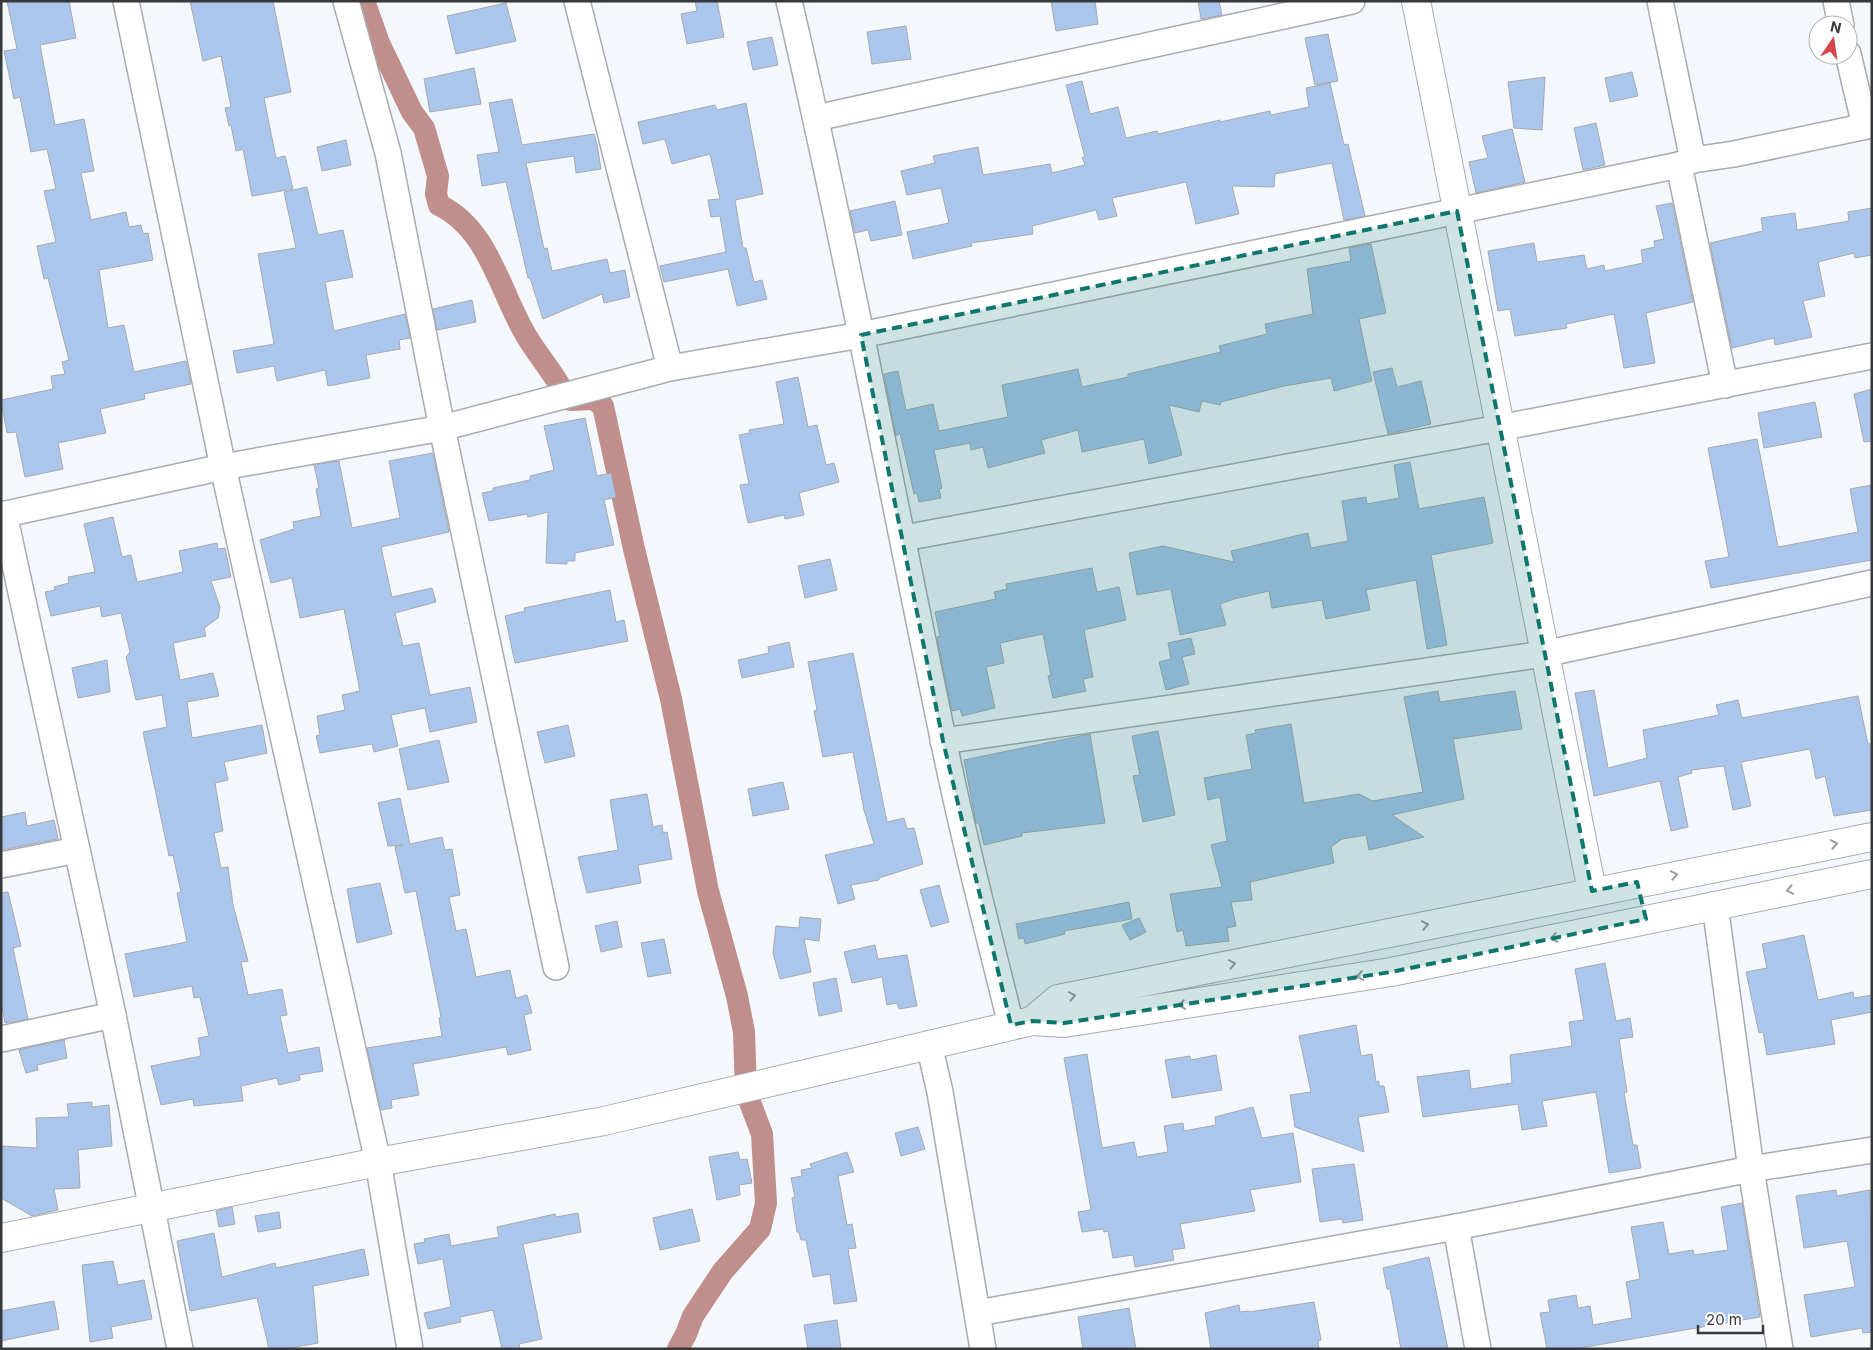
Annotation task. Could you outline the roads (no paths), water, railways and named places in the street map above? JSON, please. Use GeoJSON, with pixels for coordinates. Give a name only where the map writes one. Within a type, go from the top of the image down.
{"type":"FeatureCollection","features":[{"type":"Feature","properties":{"kind":"street"},"geometry":{"type":"LineString","coordinates":[[126,1],[224,467],[378,1162],[410,1349]]}},
{"type":"Feature","properties":{"kind":"street"},"geometry":{"type":"LineString","coordinates":[[346,1],[388,153],[442,428],[556,968]]}},
{"type":"Feature","properties":{"kind":"street"},"geometry":{"type":"LineString","coordinates":[[576,1],[670,368]]}},
{"type":"Feature","properties":{"kind":"street"},"geometry":{"type":"LineString","coordinates":[[789,1],[816,118],[904,538],[943,741],[1022,1023]]}},
{"type":"Feature","properties":{"kind":"street"},"geometry":{"type":"LineString","coordinates":[[816,118],[1352,1]]}},
{"type":"Feature","properties":{"kind":"street"},"geometry":{"type":"LineString","coordinates":[[1416,1],[1592,892]]}},
{"type":"Feature","properties":{"kind":"street"},"geometry":{"type":"LineString","coordinates":[[1660,1],[1725,385]]}},
{"type":"Feature","properties":{"kind":"street"},"geometry":{"type":"LineString","coordinates":[[1836,1],[1839,15]]}},
{"type":"Feature","properties":{"kind":"street"},"geometry":{"type":"LineString","coordinates":[[180,1349],[113,1015],[3,515],[224,467],[442,428],[670,368],[861,335],[1686,162],[1869,126],[1851,65]]}},
{"type":"Feature","properties":{"kind":"street"},"geometry":{"type":"LineString","coordinates":[[904,538],[1499,428],[1872,356]]}},
{"type":"Feature","properties":{"kind":"street"},"geometry":{"type":"LineString","coordinates":[[943,741],[1544,654],[1872,583]]}},
{"type":"Feature","properties":{"kind":"street"},"geometry":{"type":"LineString","coordinates":[[1022,1023],[1058,999],[1872,836]]}},
{"type":"Feature","properties":{"kind":"street"},"geometry":{"type":"LineString","coordinates":[[1,865],[77,850]]}},
{"type":"Feature","properties":{"kind":"street"},"geometry":{"type":"LineString","coordinates":[[1,1238],[378,1162],[604,1121],[1022,1023],[1064,1023],[1391,972],[1872,874]]}},
{"type":"Feature","properties":{"kind":"street"},"geometry":{"type":"LineString","coordinates":[[1637,882],[1646,919]]}},
{"type":"Feature","properties":{"kind":"street"},"geometry":{"type":"LineString","coordinates":[[1715,905],[1751,1169],[1780,1349]]}},
{"type":"Feature","properties":{"kind":"street"},"geometry":{"type":"LineString","coordinates":[[1384,934],[1391,972]]}},
{"type":"Feature","properties":{"kind":"street"},"geometry":{"type":"LineString","coordinates":[[1,1039],[113,1015]]}},
{"type":"Feature","properties":{"kind":"street"},"geometry":{"type":"LineString","coordinates":[[929,1044],[940,1092],[983,1349]]}},
{"type":"Feature","properties":{"kind":"street"},"geometry":{"type":"LineString","coordinates":[[978,1313],[1456,1227],[1751,1169],[1872,1150]]}},
{"type":"Feature","properties":{"kind":"street"},"geometry":{"type":"LineString","coordinates":[[1456,1227],[1478,1349]]}},
{"type":"Feature","properties":{"kind":"waterway"},"geometry":{"type":"LineString","coordinates":[[364,1],[379,43],[412,112],[424,128],[438,176],[436,194],[439,205],[455,215],[469,228],[480,243],[499,278],[523,330],[563,391]]}},
{"type":"Feature","properties":{"kind":"waterway"},"geometry":{"type":"LineString","coordinates":[[570,400],[594,399],[603,406],[634,549],[671,699],[708,891],[737,996],[744,1032],[746,1092],[762,1134],[766,1203],[760,1229],[723,1271],[693,1316],[678,1349]]}}]}
